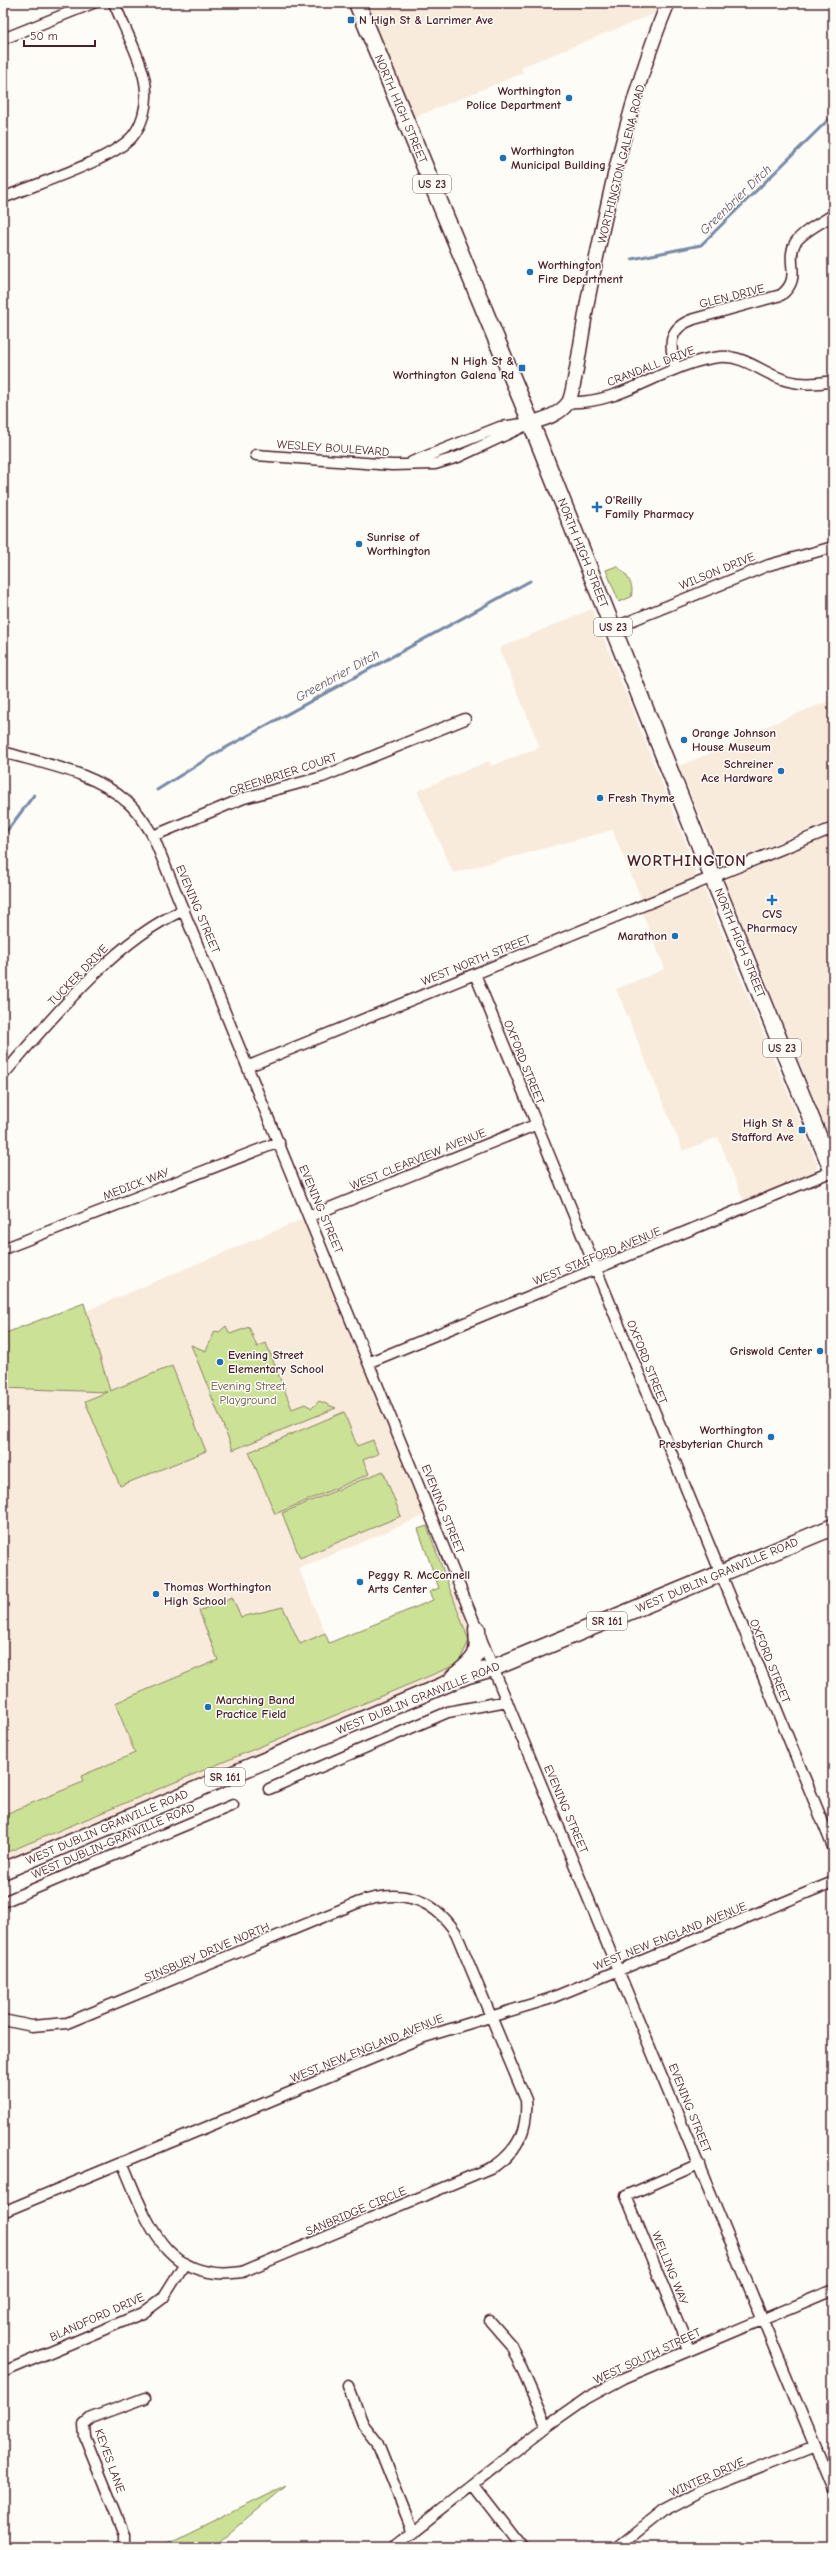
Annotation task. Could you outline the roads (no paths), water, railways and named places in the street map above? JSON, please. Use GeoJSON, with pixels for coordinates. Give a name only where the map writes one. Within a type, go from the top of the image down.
{"type":"FeatureCollection","features":[{"type":"Feature","properties":{"kind":"main road","name":"NORTH HIGH STREET"},"geometry":{"type":"LineString","coordinates":[[356,3],[532,423],[713,877],[833,1171]]}},
{"type":"Feature","properties":{"kind":"main road","name":"WEST DUBLIN GRANVILLE ROAD"},"geometry":{"type":"LineString","coordinates":[[3,1871],[446,1684],[493,1668],[833,1527]]}},
{"type":"Feature","properties":{"kind":"main road"},"geometry":{"type":"LineString","coordinates":[[446,1684],[476,1657],[479,1649],[477,1629]]}},
{"type":"Feature","properties":{"kind":"street"},"geometry":{"type":"LineString","coordinates":[[3,39],[93,3]]}},
{"type":"Feature","properties":{"kind":"street"},"geometry":{"type":"LineString","coordinates":[[3,198],[105,156],[132,136],[141,122],[146,91],[142,74],[114,3]]}},
{"type":"Feature","properties":{"kind":"street","name":"WORTHINGTON GALENA ROAD"},"geometry":{"type":"LineString","coordinates":[[569,402],[589,298],[618,165],[650,46],[668,3]]}},
{"type":"Feature","properties":{"kind":"street","name":"GLEN DRIVE"},"geometry":{"type":"LineString","coordinates":[[676,369],[671,347],[673,334],[685,322],[781,296],[787,290],[794,276],[792,254],[795,244],[802,236],[833,214]]}},
{"type":"Feature","properties":{"kind":"street","name":"CRANDALL DRIVE"},"geometry":{"type":"LineString","coordinates":[[569,402],[603,399],[676,369],[709,359],[730,357],[740,359],[787,381],[810,385],[833,381]]}},
{"type":"Feature","properties":{"kind":"street"},"geometry":{"type":"LineString","coordinates":[[532,423],[553,416],[569,402]]}},
{"type":"Feature","properties":{"kind":"street","name":"WESLEY BOULEVARD"},"geometry":{"type":"LineString","coordinates":[[256,455],[392,466],[409,464],[435,464],[458,456],[532,423]]}},
{"type":"Feature","properties":{"kind":"street","name":"WILSON DRIVE"},"geometry":{"type":"LineString","coordinates":[[613,628],[769,565],[833,547]]}},
{"type":"Feature","properties":{"kind":"street","name":"GREENBRIER COURT"},"geometry":{"type":"LineString","coordinates":[[153,836],[244,798],[322,777],[465,719]]}},
{"type":"Feature","properties":{"kind":"street","name":"EVENING STREET"},"geometry":{"type":"LineString","coordinates":[[3,752],[94,780],[112,790],[127,802],[153,836],[370,1362],[493,1668],[620,1971],[833,2490]]}},
{"type":"Feature","properties":{"kind":"street","name":"WEST NORTH STREET"},"geometry":{"type":"LineString","coordinates":[[249,1066],[833,828]]}},
{"type":"Feature","properties":{"kind":"street","name":"TUCKER DRIVE"},"geometry":{"type":"LineString","coordinates":[[3,1074],[116,955],[161,920],[184,910]]}},
{"type":"Feature","properties":{"kind":"street","name":"OXFORD STREET"},"geometry":{"type":"LineString","coordinates":[[474,974],[833,1847]]}},
{"type":"Feature","properties":{"kind":"street","name":"WEST CLEARVIEW AVENUE"},"geometry":{"type":"LineString","coordinates":[[310,1216],[535,1125]]}},
{"type":"Feature","properties":{"kind":"street","name":"MEDICK WAY"},"geometry":{"type":"LineString","coordinates":[[3,1249],[279,1142]]}},
{"type":"Feature","properties":{"kind":"street","name":"WEST STAFFORD AVENUE"},"geometry":{"type":"LineString","coordinates":[[370,1362],[833,1171]]}},
{"type":"Feature","properties":{"kind":"street"},"geometry":{"type":"LineString","coordinates":[[268,1789],[448,1712],[507,1701]]}},
{"type":"Feature","properties":{"kind":"street","name":"WEST DUBLIN-GRANVILLE ROAD"},"geometry":{"type":"LineString","coordinates":[[3,1902],[233,1805]]}},
{"type":"Feature","properties":{"kind":"street","name":"WEST NEW ENGLAND AVENUE"},"geometry":{"type":"LineString","coordinates":[[3,2212],[421,2038],[549,1999],[833,1882]]}},
{"type":"Feature","properties":{"kind":"street","name":"SINSBURY DRIVE NORTH"},"geometry":{"type":"LineString","coordinates":[[3,2020],[32,2026],[66,2023],[357,1903],[377,1896],[390,1895],[420,1901],[443,1916],[456,1933],[492,2017]]}},
{"type":"Feature","properties":{"kind":"street","name":"SANBRIDGE CIRCLE"},"geometry":{"type":"LineString","coordinates":[[122,2162],[151,2230],[168,2251],[185,2264],[212,2273],[232,2274],[250,2270],[495,2166],[507,2157],[522,2135],[527,2113],[526,2100],[492,2017]]}},
{"type":"Feature","properties":{"kind":"street","name":"WELLING WAY"},"geometry":{"type":"LineString","coordinates":[[689,2350],[626,2196],[699,2164]]}},
{"type":"Feature","properties":{"kind":"street","name":"BLANDFORD DRIVE"},"geometry":{"type":"LineString","coordinates":[[3,2372],[143,2313],[163,2298],[185,2264]]}},
{"type":"Feature","properties":{"kind":"street","name":"WEST SOUTH STREET"},"geometry":{"type":"LineString","coordinates":[[393,2547],[474,2485],[547,2426],[587,2398],[624,2378],[833,2290]]}},
{"type":"Feature","properties":{"kind":"street"},"geometry":{"type":"LineString","coordinates":[[490,2321],[511,2345],[547,2426]]}},
{"type":"Feature","properties":{"kind":"street"},"geometry":{"type":"LineString","coordinates":[[348,2386],[363,2424],[377,2442],[413,2532]]}},
{"type":"Feature","properties":{"kind":"street","name":"KEYES LANE"},"geometry":{"type":"LineString","coordinates":[[124,2547],[124,2534],[84,2429],[87,2420],[145,2398]]}},
{"type":"Feature","properties":{"kind":"street","name":"WINTER DRIVE"},"geometry":{"type":"LineString","coordinates":[[618,2547],[663,2511],[699,2492],[815,2446]]}},
{"type":"Feature","properties":{"kind":"street"},"geometry":{"type":"LineString","coordinates":[[474,2485],[522,2547]]}},
{"type":"Feature","properties":{"kind":"waterway","name":"Greenbrier Ditch"},"geometry":{"type":"LineString","coordinates":[[632,259],[701,245],[827,121],[833,118]]}},
{"type":"Feature","properties":{"kind":"waterway","name":"Greenbrier Ditch"},"geometry":{"type":"LineString","coordinates":[[157,790],[218,752],[530,581]]}},
{"type":"Feature","properties":{"kind":"waterway","name":"Greenbrier Ditch"},"geometry":{"type":"LineString","coordinates":[[3,836],[34,795]]}},
{"type":"Feature","properties":{"kind":"place","name":"N High St & Larrimer Ave"},"geometry":{"type":"Point","coordinates":[351,20]}},
{"type":"Feature","properties":{"kind":"place","name":"Worthington Police Department"},"geometry":{"type":"Point","coordinates":[569,98]}},
{"type":"Feature","properties":{"kind":"place","name":"Worthington Municipal Building"},"geometry":{"type":"Point","coordinates":[503,158]}},
{"type":"Feature","properties":{"kind":"place","name":"Worthington Fire Department"},"geometry":{"type":"Point","coordinates":[530,272]}},
{"type":"Feature","properties":{"kind":"place","name":"N High St & Worthington Galena Rd"},"geometry":{"type":"Point","coordinates":[522,368]}},
{"type":"Feature","properties":{"kind":"place","name":"O'Reilly Family Pharmacy"},"geometry":{"type":"Point","coordinates":[597,507]}},
{"type":"Feature","properties":{"kind":"place","name":"Sunrise of Worthington"},"geometry":{"type":"Point","coordinates":[359,544]}},
{"type":"Feature","properties":{"kind":"place","name":"Orange Johnson House Museum"},"geometry":{"type":"Point","coordinates":[684,740]}},
{"type":"Feature","properties":{"kind":"place","name":"Schreiner Ace Hardware"},"geometry":{"type":"Point","coordinates":[781,771]}},
{"type":"Feature","properties":{"kind":"place","name":"Fresh Thyme"},"geometry":{"type":"Point","coordinates":[600,798]}},
{"type":"Feature","properties":{"kind":"place","name":"CVS Pharmacy"},"geometry":{"type":"Point","coordinates":[772,900]}},
{"type":"Feature","properties":{"kind":"place","name":"Marathon"},"geometry":{"type":"Point","coordinates":[675,936]}},
{"type":"Feature","properties":{"kind":"place","name":"High St & Stafford Ave"},"geometry":{"type":"Point","coordinates":[802,1130]}},
{"type":"Feature","properties":{"kind":"place","name":"Griswold Center"},"geometry":{"type":"Point","coordinates":[820,1351]}},
{"type":"Feature","properties":{"kind":"place","name":"Evening Street Elementary School"},"geometry":{"type":"Point","coordinates":[220,1362]}},
{"type":"Feature","properties":{"kind":"place","name":"Worthington Presbyterian Church"},"geometry":{"type":"Point","coordinates":[771,1437]}},
{"type":"Feature","properties":{"kind":"place","name":"Peggy R. McConnell Arts Center"},"geometry":{"type":"Point","coordinates":[360,1582]}},
{"type":"Feature","properties":{"kind":"place","name":"Thomas Worthington High School"},"geometry":{"type":"Point","coordinates":[156,1594]}},
{"type":"Feature","properties":{"kind":"place","name":"Marching Band Practice Field"},"geometry":{"type":"Point","coordinates":[208,1707]}},
{"type":"Feature","properties":{"kind":"district","name":"WORTHINGTON"},"geometry":{"type":"Point","coordinates":[687,860]}},
{"type":"Feature","properties":{"kind":"park label","name":"Evening Street Playground"},"geometry":{"type":"Point","coordinates":[248,1393]}}]}
